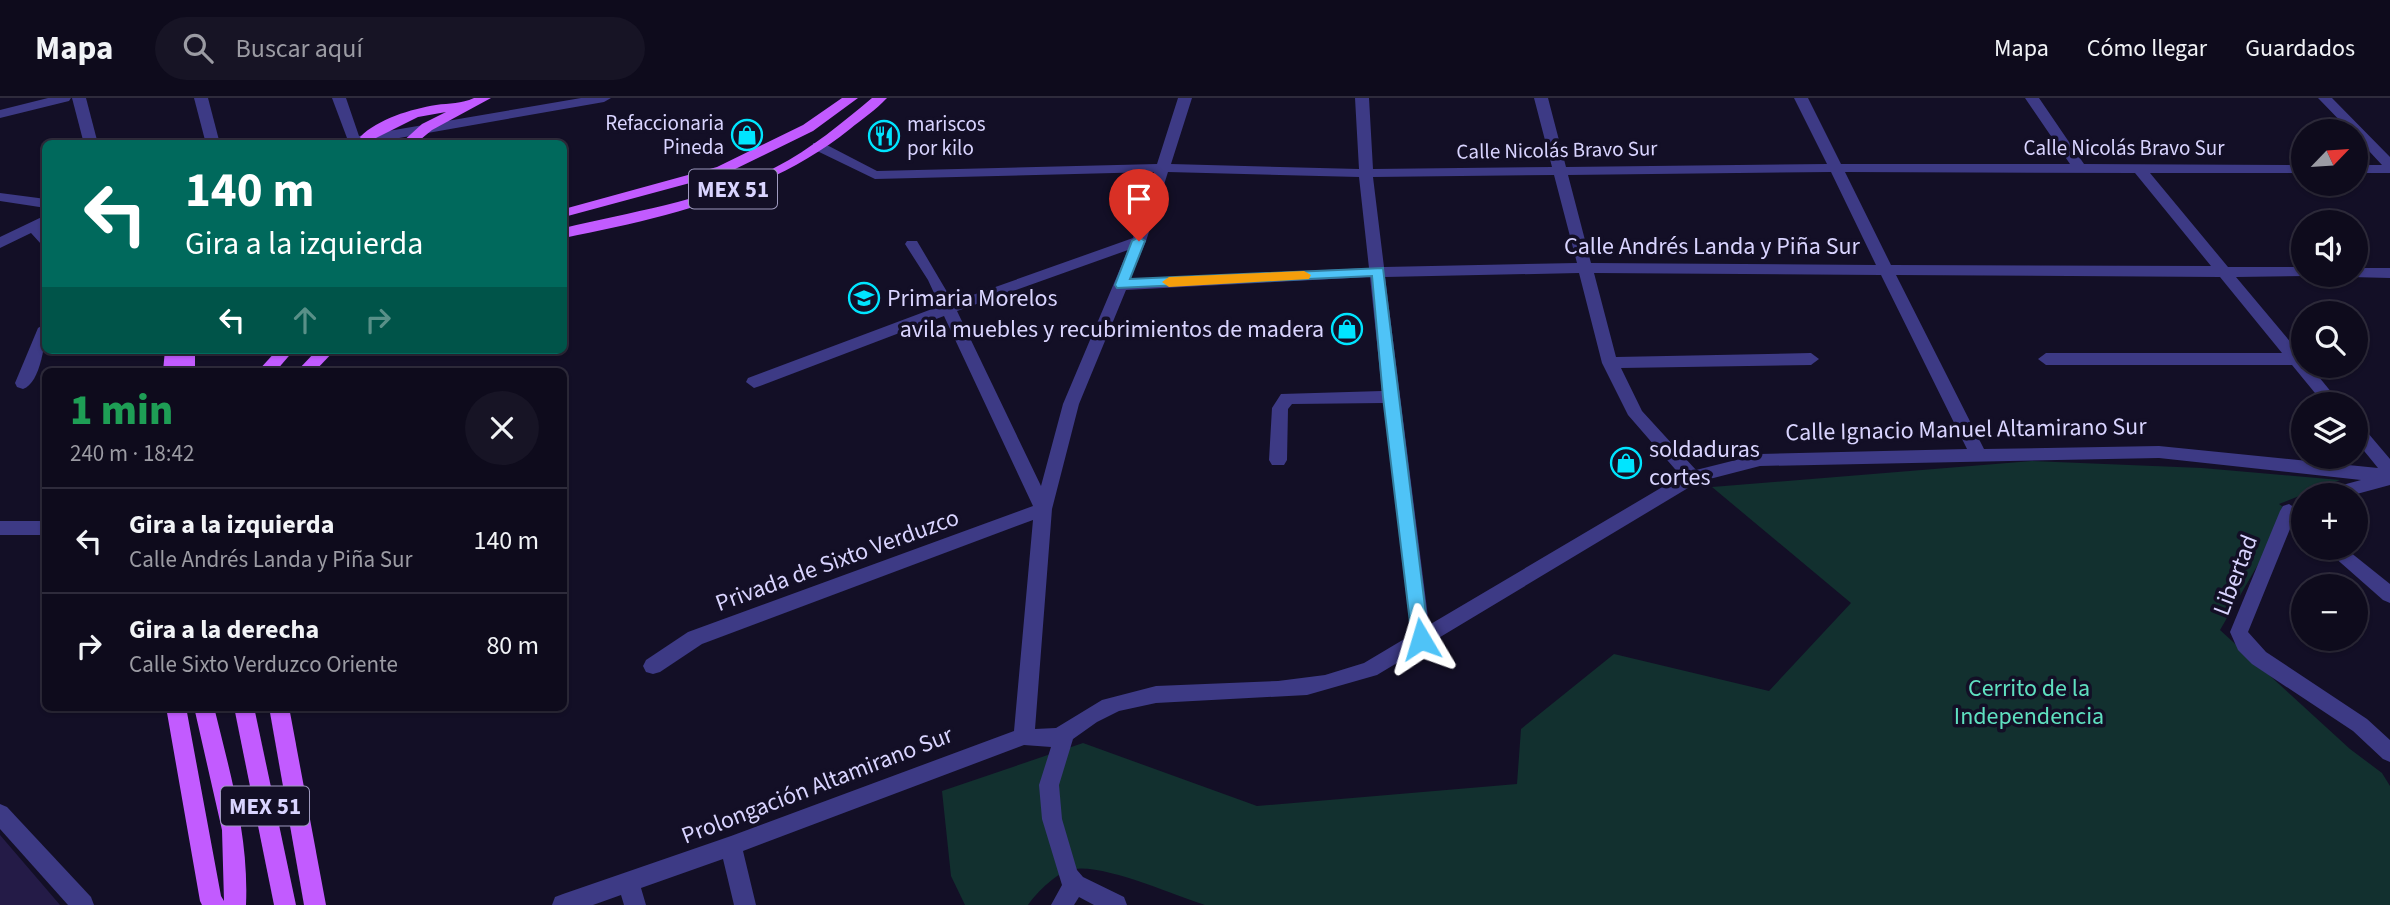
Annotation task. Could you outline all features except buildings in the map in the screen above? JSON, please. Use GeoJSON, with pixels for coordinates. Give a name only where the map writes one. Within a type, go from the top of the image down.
{"type":"FeatureCollection","features":[{"type":"Feature","properties":{"kind":"main road"},"geometry":{"type":"LineString","coordinates":[[411,140],[427,127],[484,98]]}},
{"type":"Feature","properties":{"kind":"main road","name":"MEX 51"},"geometry":{"type":"LineString","coordinates":[[567,212],[706,176],[808,128],[851,98]]}},
{"type":"Feature","properties":{"kind":"main road","name":"MEX 51"},"geometry":{"type":"LineString","coordinates":[[567,232],[734,188],[767,176],[818,146],[880,98]]}},
{"type":"Feature","properties":{"kind":"main road"},"geometry":{"type":"LineString","coordinates":[[360,139],[395,120],[432,108],[465,107]]}},
{"type":"Feature","properties":{"kind":"main road"},"geometry":{"type":"LineString","coordinates":[[567,200],[702,166],[740,160]]}},
{"type":"Feature","properties":{"kind":"main road"},"geometry":{"type":"LineString","coordinates":[[269,368],[282,354]]}},
{"type":"Feature","properties":{"kind":"main road"},"geometry":{"type":"LineString","coordinates":[[308,368],[323,354]]}},
{"type":"Feature","properties":{"kind":"main road"},"geometry":{"type":"LineString","coordinates":[[177,711],[211,901],[215,905]]}},
{"type":"Feature","properties":{"kind":"main road","name":"MEX 51"},"geometry":{"type":"LineString","coordinates":[[205,711],[230,817],[238,874],[235,905]]}},
{"type":"Feature","properties":{"kind":"main road","name":"MEX 51"},"geometry":{"type":"LineString","coordinates":[[245,711],[285,905]]}},
{"type":"Feature","properties":{"kind":"main road","name":"MEX 51"},"geometry":{"type":"LineString","coordinates":[[280,711],[315,905]]}},
{"type":"Feature","properties":{"kind":"street"},"geometry":{"type":"LineString","coordinates":[[2,114],[64,98]]}},
{"type":"Feature","properties":{"kind":"street"},"geometry":{"type":"LineString","coordinates":[[79,98],[90,140]]}},
{"type":"Feature","properties":{"kind":"street"},"geometry":{"type":"LineString","coordinates":[[201,98],[212,140]]}},
{"type":"Feature","properties":{"kind":"street"},"geometry":{"type":"LineString","coordinates":[[339,98],[360,139]]}},
{"type":"Feature","properties":{"kind":"street"},"geometry":{"type":"LineString","coordinates":[[356,140],[604,98]]}},
{"type":"Feature","properties":{"kind":"street"},"geometry":{"type":"LineString","coordinates":[[1116,905],[1075,884],[1068,874],[1052,819],[1049,785],[1064,736],[1043,740],[1024,736],[1043,509],[1071,404],[1139,241],[1185,98]]}},
{"type":"Feature","properties":{"kind":"street"},"geometry":{"type":"LineString","coordinates":[[1362,98],[1366,173],[1421,639]]}},
{"type":"Feature","properties":{"kind":"street"},"geometry":{"type":"LineString","coordinates":[[1541,98],[1610,363],[1636,415],[1693,477]]}},
{"type":"Feature","properties":{"kind":"street"},"geometry":{"type":"LineString","coordinates":[[1801,98],[1977,453]]}},
{"type":"Feature","properties":{"kind":"street"},"geometry":{"type":"LineString","coordinates":[[2032,98],[2080,169]]}},
{"type":"Feature","properties":{"kind":"street"},"geometry":{"type":"LineString","coordinates":[[2325,98],[2390,167]]}},
{"type":"Feature","properties":{"kind":"street","name":"Calle Nicolás Bravo Sur"},"geometry":{"type":"LineString","coordinates":[[818,146],[875,175],[1161,168],[1366,173],[1834,168],[2291,169]]}},
{"type":"Feature","properties":{"kind":"street"},"geometry":{"type":"LineString","coordinates":[[2368,168],[2390,167]]}},
{"type":"Feature","properties":{"kind":"street"},"geometry":{"type":"LineString","coordinates":[[2140,170],[2291,354]]}},
{"type":"Feature","properties":{"kind":"street"},"geometry":{"type":"LineString","coordinates":[[0,197],[42,203]]}},
{"type":"Feature","properties":{"kind":"street"},"geometry":{"type":"LineString","coordinates":[[0,243],[39,222]]}},
{"type":"Feature","properties":{"kind":"street"},"geometry":{"type":"LineString","coordinates":[[754,382],[1139,241]]}},
{"type":"Feature","properties":{"kind":"street"},"geometry":{"type":"LineString","coordinates":[[912,244],[948,309],[1043,509]]}},
{"type":"Feature","properties":{"kind":"street","name":"Calle Andrés Landa y Piña Sur"},"geometry":{"type":"LineString","coordinates":[[1122,285],[1379,272],[1587,268],[2291,272]]}},
{"type":"Feature","properties":{"kind":"street"},"geometry":{"type":"LineString","coordinates":[[2368,273],[2390,273]]}},
{"type":"Feature","properties":{"kind":"street"},"geometry":{"type":"LineString","coordinates":[[23,383],[42,338]]}},
{"type":"Feature","properties":{"kind":"street"},"geometry":{"type":"LineString","coordinates":[[1610,363],[1811,359]]}},
{"type":"Feature","properties":{"kind":"street"},"geometry":{"type":"LineString","coordinates":[[2046,359],[2291,359]]}},
{"type":"Feature","properties":{"kind":"street"},"geometry":{"type":"LineString","coordinates":[[2311,378],[2323,392]]}},
{"type":"Feature","properties":{"kind":"street"},"geometry":{"type":"LineString","coordinates":[[1278,460],[1280,408],[1287,398],[1391,397]]}},
{"type":"Feature","properties":{"kind":"street"},"geometry":{"type":"LineString","coordinates":[[2368,444],[2390,471]]}},
{"type":"Feature","properties":{"kind":"street","name":"Calle Ignacio Manuel Altamirano Sur"},"geometry":{"type":"LineString","coordinates":[[1064,736],[1100,710],[1136,698],[1163,694],[1298,688],[1335,681],[1370,669],[1693,477],[1760,460],[1977,453],[2159,452],[2390,477]]}},
{"type":"Feature","properties":{"kind":"street"},"geometry":{"type":"LineString","coordinates":[[2368,484],[2390,477]]}},
{"type":"Feature","properties":{"kind":"street","name":"Privada de Sixto Verduzco"},"geometry":{"type":"LineString","coordinates":[[653,666],[695,638],[1043,509]]}},
{"type":"Feature","properties":{"kind":"street","name":"Libertad"},"geometry":{"type":"LineString","coordinates":[[2291,527],[2239,632],[2245,644],[2259,658],[2360,725],[2390,753]]}},
{"type":"Feature","properties":{"kind":"street"},"geometry":{"type":"LineString","coordinates":[[0,528],[42,528]]}},
{"type":"Feature","properties":{"kind":"street"},"geometry":{"type":"LineString","coordinates":[[2348,560],[2390,595]]}},
{"type":"Feature","properties":{"kind":"street","name":"Prolongación Altamirano Sur"},"geometry":{"type":"LineString","coordinates":[[563,905],[732,846],[1024,736]]}},
{"type":"Feature","properties":{"kind":"street"},"geometry":{"type":"LineString","coordinates":[[0,814],[83,905]]}},
{"type":"Feature","properties":{"kind":"street"},"geometry":{"type":"LineString","coordinates":[[732,846],[745,905]]}},
{"type":"Feature","properties":{"kind":"street"},"geometry":{"type":"LineString","coordinates":[[629,883],[635,905]]}},
{"type":"Feature","properties":{"kind":"street"},"geometry":{"type":"LineString","coordinates":[[1062,905],[1075,884]]}},
{"type":"Feature","properties":{"kind":"green space","name":"Cerrito de la Independencia"},"geometry":{"type":"Polygon","coordinates":[[[2032,461],[2202,468],[2340,480],[2332,483],[2291,483],[2291,499],[2279,504],[2289,511],[2220,630],[2350,749],[2382,773],[2390,786],[2390,905],[1205,905],[1103,871],[1074,869],[1061,874],[1042,888],[1028,905],[965,905],[951,876],[942,791],[1083,743],[1257,806],[1517,784],[1521,729],[1614,654],[1769,691],[1851,603],[1712,487],[2032,461]]]}},
{"type":"Feature","properties":{"kind":"slow traffic"},"geometry":{"type":"LineString","coordinates":[[1169,282],[1304,275]]}},
{"type":"Feature","properties":{"kind":"place","name":"Refaccionaria Pineda"},"geometry":{"type":"Point","coordinates":[747,135]}},
{"type":"Feature","properties":{"kind":"place","name":"mariscos por kilo"},"geometry":{"type":"Point","coordinates":[884,136]}},
{"type":"Feature","properties":{"kind":"place","name":"Primaria Morelos"},"geometry":{"type":"Point","coordinates":[864,298]}},
{"type":"Feature","properties":{"kind":"place","name":"avila muebles y recubrimientos de madera"},"geometry":{"type":"Point","coordinates":[1347,329]}},
{"type":"Feature","properties":{"kind":"place","name":"soldaduras cortes"},"geometry":{"type":"Point","coordinates":[1626,463]}},
{"type":"Feature","properties":{"kind":"route"},"geometry":{"type":"LineString","coordinates":[[1139,241],[1122,285],[1379,272],[1391,397],[1421,639]]}}]}
